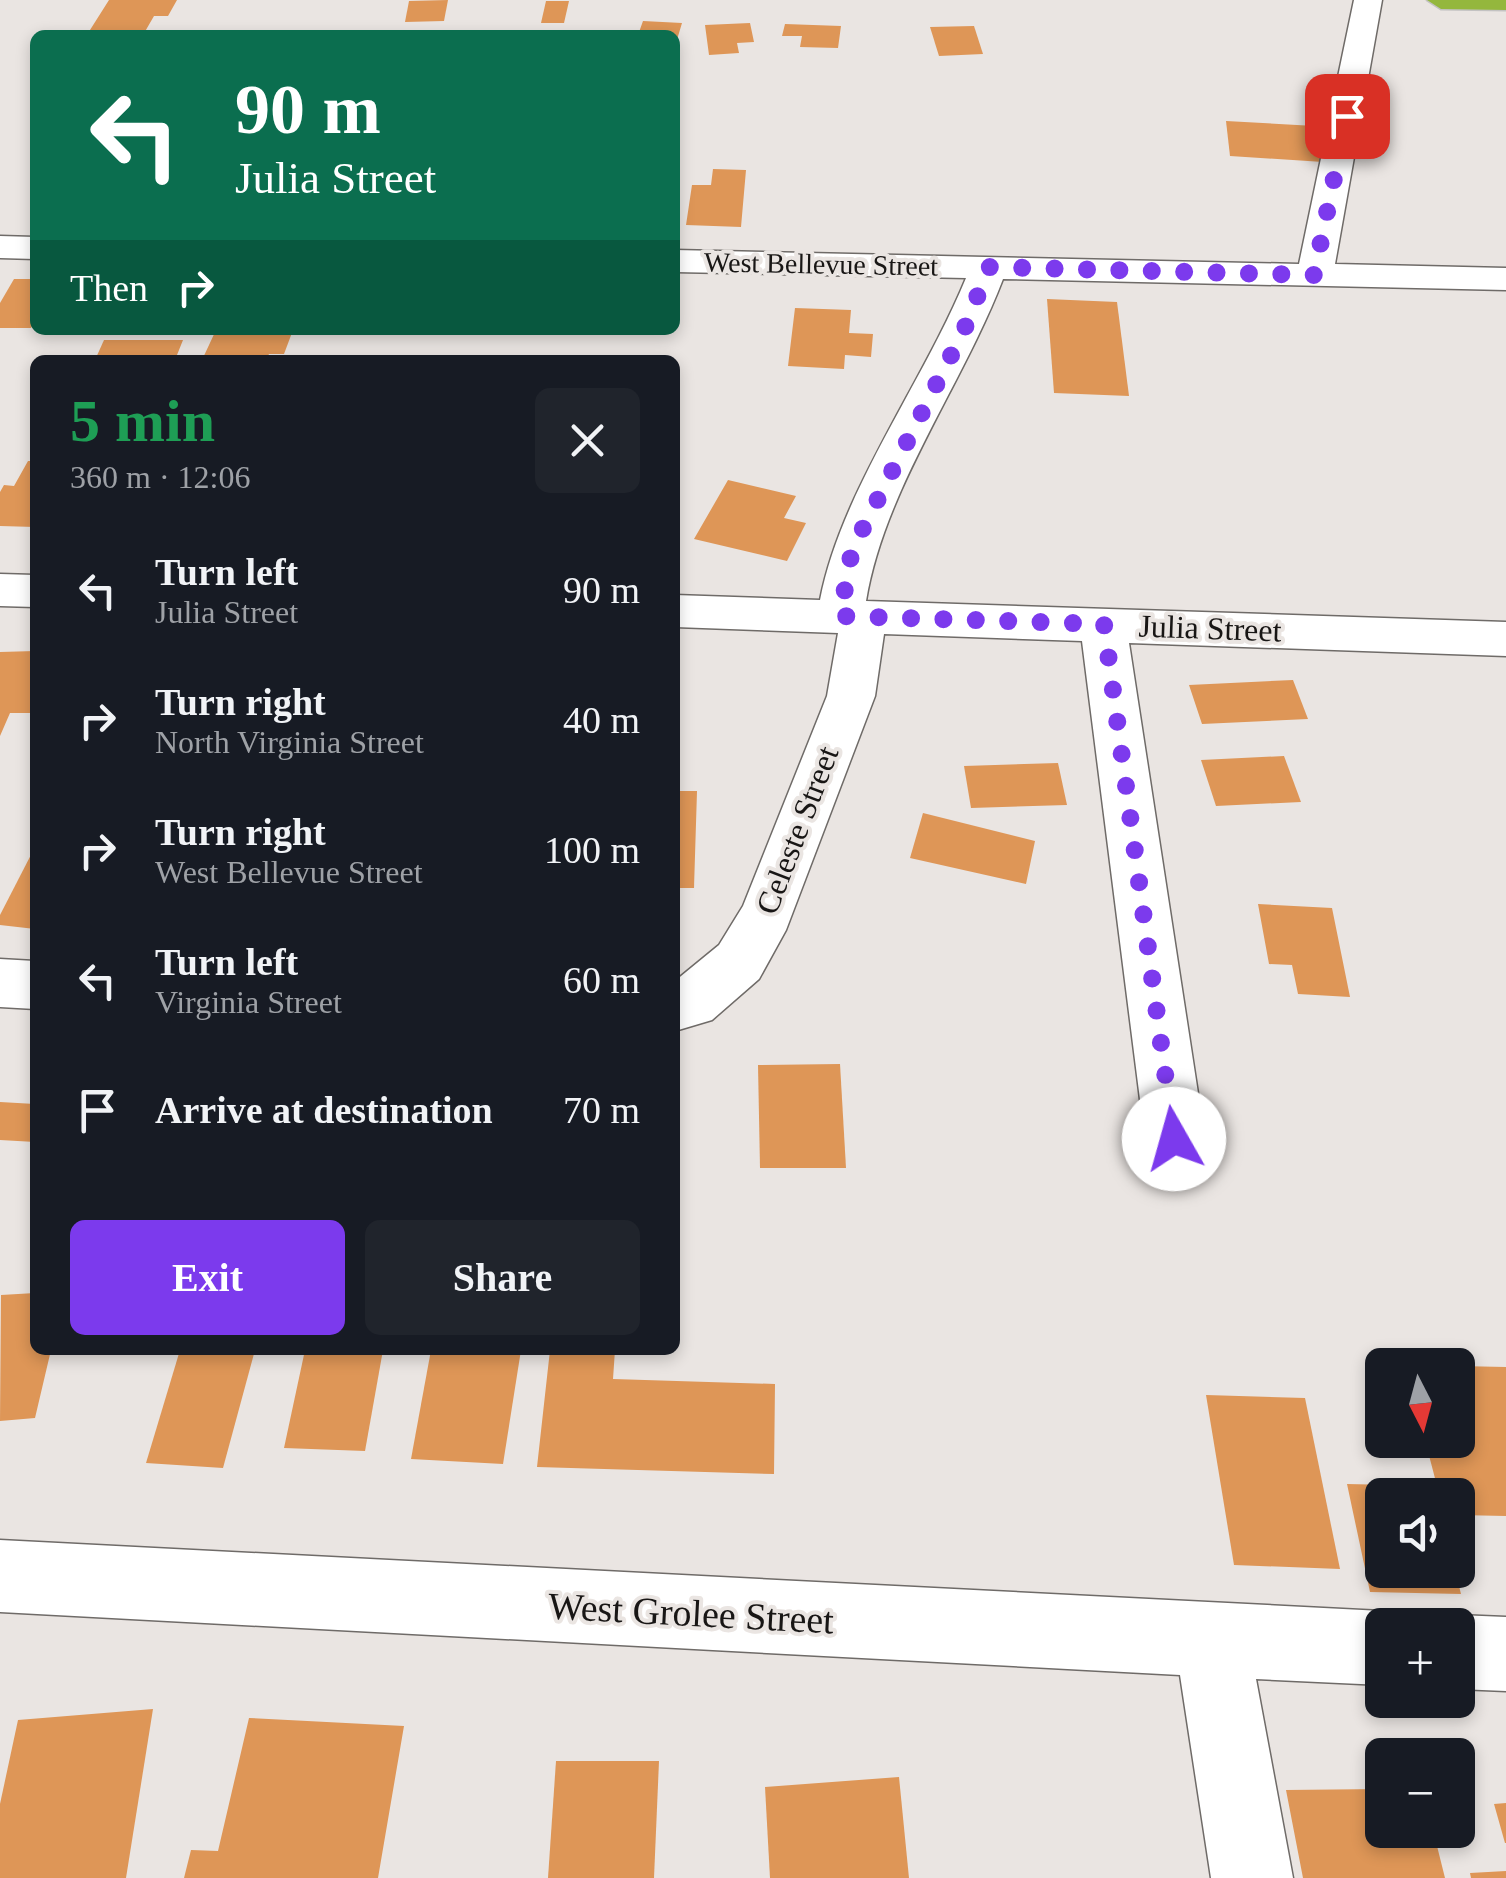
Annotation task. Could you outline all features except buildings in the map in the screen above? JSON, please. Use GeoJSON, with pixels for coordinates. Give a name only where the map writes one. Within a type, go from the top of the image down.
{"type":"FeatureCollection","features":[{"type":"Feature","properties":{"kind":"highway"},"geometry":{"type":"LineString","coordinates":[[1442,0],[1506,1]]}},
{"type":"Feature","properties":{"kind":"street"},"geometry":{"type":"LineString","coordinates":[[1314,275],[1325,238],[1368,0]]}},
{"type":"Feature","properties":{"kind":"street"},"geometry":{"type":"LineString","coordinates":[[0,248],[30,248]]}},
{"type":"Feature","properties":{"kind":"street","name":"West Bellevue Street"},"geometry":{"type":"LineString","coordinates":[[680,261],[1506,280]]}},
{"type":"Feature","properties":{"kind":"street","name":"Celeste Street"},"geometry":{"type":"LineString","coordinates":[[680,1005],[692,1003],[739,962],[767,914],[851,696],[852,550],[964,330],[989,267]]}},
{"type":"Feature","properties":{"kind":"street"},"geometry":{"type":"LineString","coordinates":[[0,590],[30,591]]}},
{"type":"Feature","properties":{"kind":"street","name":"Julia Street"},"geometry":{"type":"LineString","coordinates":[[680,611],[1506,638]]}},
{"type":"Feature","properties":{"kind":"street"},"geometry":{"type":"LineString","coordinates":[[1104,624],[1174,1139]]}},
{"type":"Feature","properties":{"kind":"street"},"geometry":{"type":"LineString","coordinates":[[0,984],[30,985]]}},
{"type":"Feature","properties":{"kind":"street","name":"West Grolee Street"},"geometry":{"type":"LineString","coordinates":[[0,1576],[1365,1647]]}},
{"type":"Feature","properties":{"kind":"street"},"geometry":{"type":"LineString","coordinates":[[1212,1640],[1252,1878]]}},
{"type":"Feature","properties":{"kind":"street"},"geometry":{"type":"LineString","coordinates":[[1475,1653],[1506,1654]]}},
{"type":"Feature","properties":{"kind":"route"},"geometry":{"type":"LineString","coordinates":[[1174,1139],[1104,624],[840,616],[852,550],[964,330],[989,267],[1314,275],[1325,238],[1347,116]]}}]}
